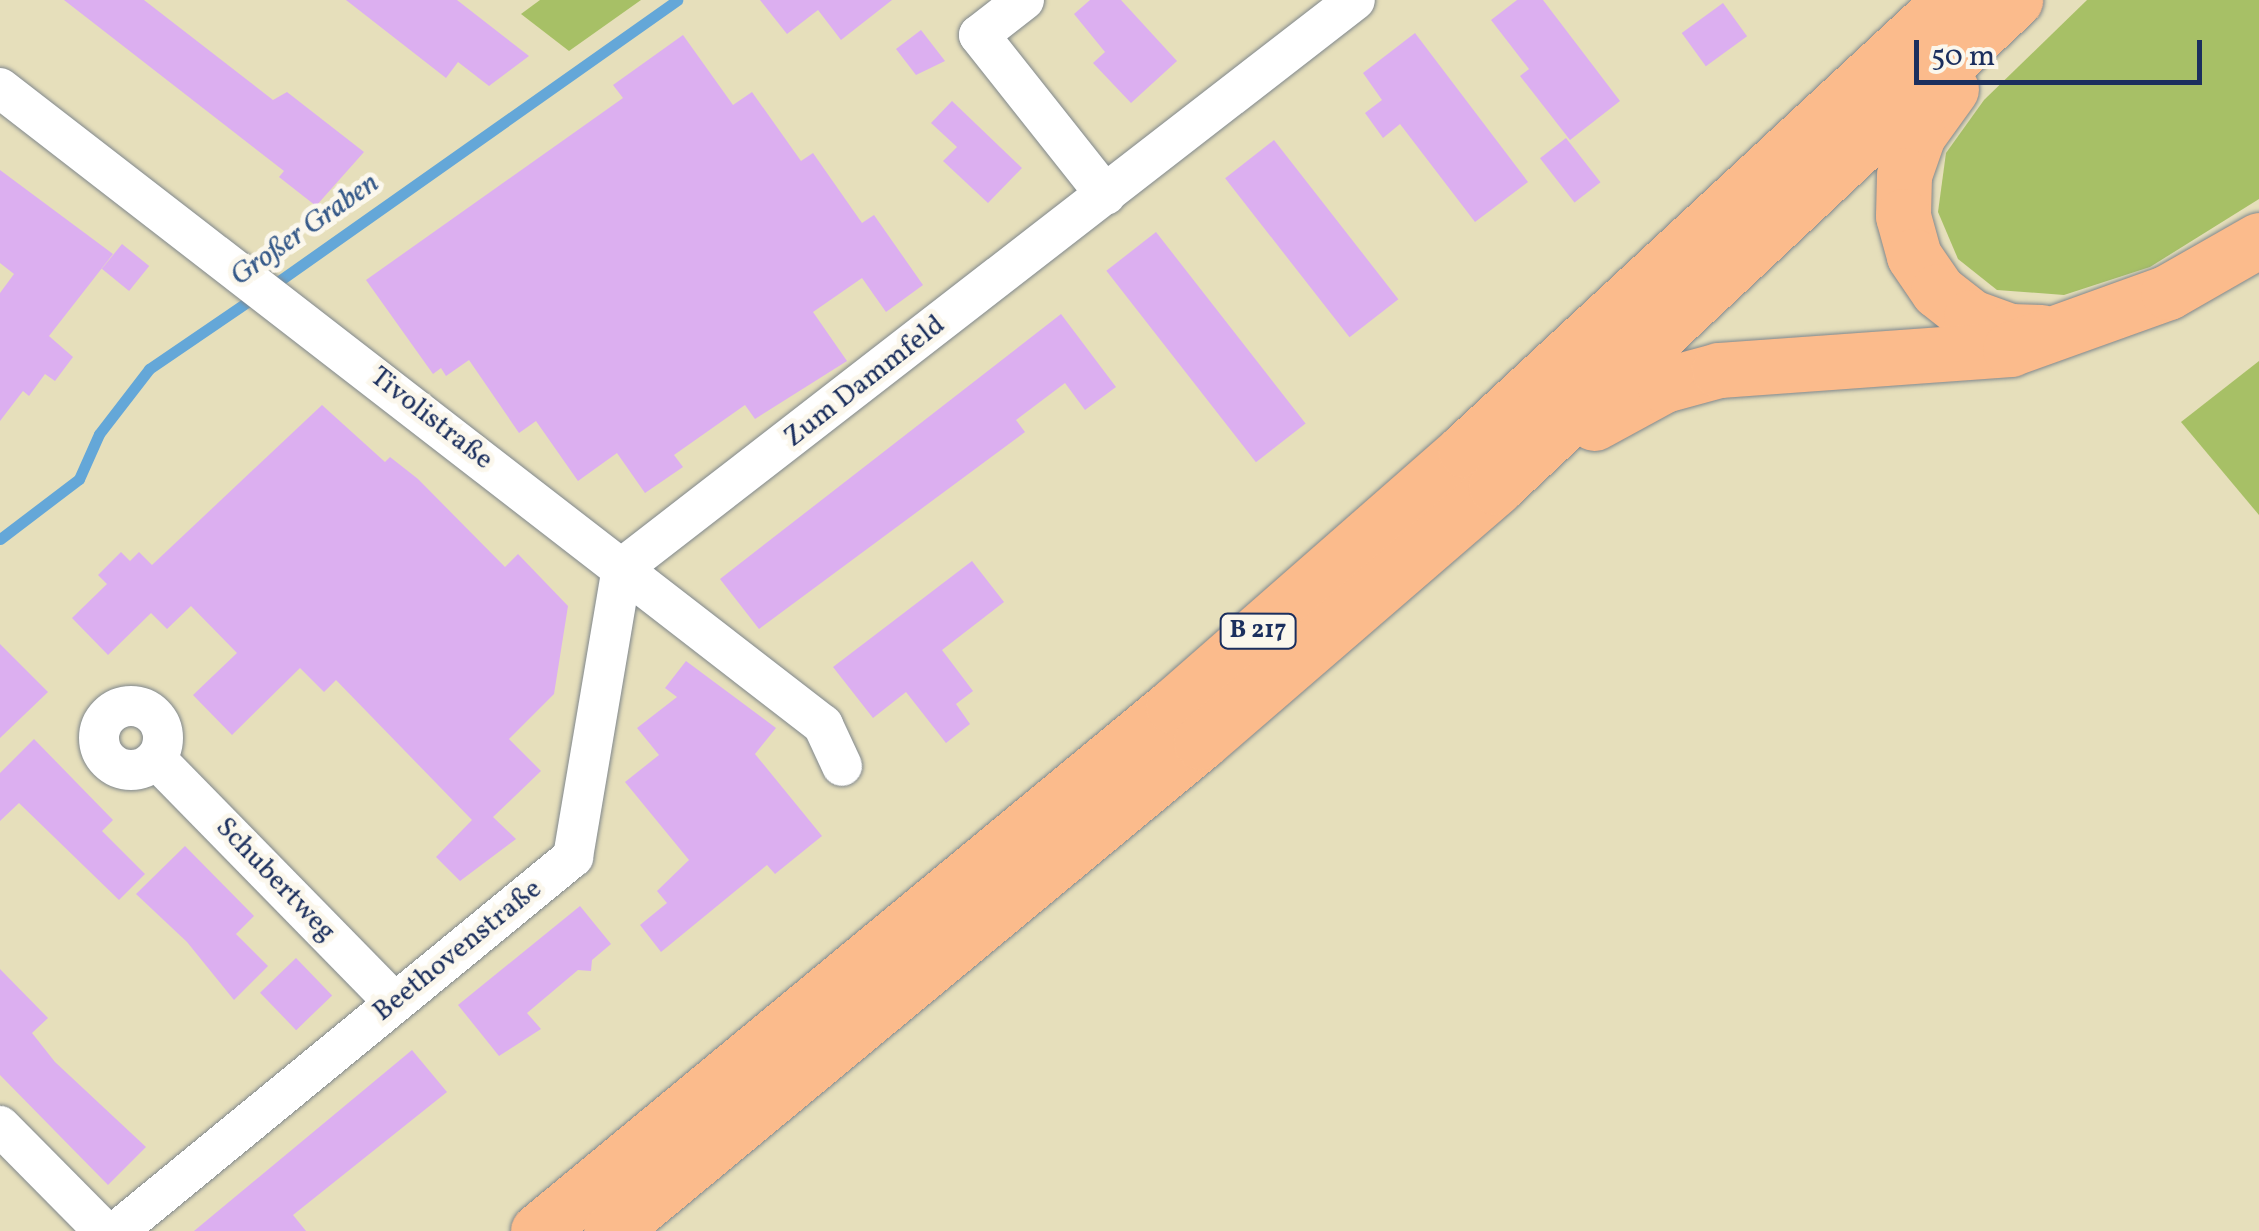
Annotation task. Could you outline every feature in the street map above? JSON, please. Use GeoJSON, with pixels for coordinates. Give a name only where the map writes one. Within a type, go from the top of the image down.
{"type":"FeatureCollection","features":[{"type":"Feature","properties":{"kind":"highway","name":"B 217"},"geometry":{"type":"LineString","coordinates":[[538,1231],[1173,706],[1465,450],[1951,0]]}},
{"type":"Feature","properties":{"kind":"highway","name":"B 217"},"geometry":{"type":"LineString","coordinates":[[611,1231],[1202,742],[1496,486],[2016,0]]}},
{"type":"Feature","properties":{"kind":"highway"},"geometry":{"type":"LineString","coordinates":[[2016,0],[1918,135],[1904,175],[1903,216],[1914,256],[1938,291],[1971,317],[2010,331],[2052,333],[2092,322]]}},
{"type":"Feature","properties":{"kind":"highway"},"geometry":{"type":"LineString","coordinates":[[1496,486],[1615,410],[1701,375],[1767,362],[1937,358],[2010,349],[2168,292],[2259,240]]}},
{"type":"Feature","properties":{"kind":"street"},"geometry":{"type":"LineString","coordinates":[[1024,0],[980,34],[1106,194]]}},
{"type":"Feature","properties":{"kind":"street","name":"Zum Dammfeld"},"geometry":{"type":"LineString","coordinates":[[622,568],[1355,0]]}},
{"type":"Feature","properties":{"kind":"street","name":"Tivolistraße"},"geometry":{"type":"LineString","coordinates":[[0,88],[824,725],[842,766]]}},
{"type":"Feature","properties":{"kind":"street","name":"Beethovenstraße"},"geometry":{"type":"LineString","coordinates":[[117,1231],[573,857],[622,568]]}},
{"type":"Feature","properties":{"kind":"street","name":"Schubertweg"},"geometry":{"type":"LineString","coordinates":[[156,758],[394,1002]]}},
{"type":"Feature","properties":{"kind":"street"},"geometry":{"type":"LineString","coordinates":[[0,1126],[104,1231]]}},
{"type":"Feature","properties":{"kind":"green space"},"geometry":{"type":"Polygon","coordinates":[[[540,0],[641,0],[569,51],[521,14],[540,0]]]}},
{"type":"Feature","properties":{"kind":"green space"},"geometry":{"type":"Polygon","coordinates":[[[2087,0],[2259,0],[2259,199],[2150,267],[2064,295],[1997,290],[1958,259],[1938,212],[1946,153],[1984,100],[2087,0]]]}},
{"type":"Feature","properties":{"kind":"green space"},"geometry":{"type":"Polygon","coordinates":[[[2259,361],[2259,515],[2181,422],[2259,361]]]}},
{"type":"Feature","properties":{"kind":"building"},"geometry":{"type":"Polygon","coordinates":[[[64,0],[144,0],[273,100],[287,92],[364,152],[316,206],[279,177],[284,171],[64,0]]]}},
{"type":"Feature","properties":{"kind":"building"},"geometry":{"type":"Polygon","coordinates":[[[346,0],[457,0],[529,56],[489,86],[458,62],[446,78],[346,0]]]}},
{"type":"Feature","properties":{"kind":"building"},"geometry":{"type":"Polygon","coordinates":[[[760,0],[892,0],[841,40],[818,10],[787,34],[760,0]]]}},
{"type":"Feature","properties":{"kind":"building"},"geometry":{"type":"Polygon","coordinates":[[[1090,0],[1121,0],[1177,61],[1131,103],[1093,63],[1105,52],[1074,14],[1090,0]]]}},
{"type":"Feature","properties":{"kind":"building"},"geometry":{"type":"Polygon","coordinates":[[[1517,0],[1543,0],[1620,101],[1570,140],[1520,76],[1529,69],[1491,20],[1517,0]]]}},
{"type":"Feature","properties":{"kind":"building"},"geometry":{"type":"Polygon","coordinates":[[[1723,3],[1747,36],[1706,66],[1682,33],[1723,3]]]}},
{"type":"Feature","properties":{"kind":"building"},"geometry":{"type":"Polygon","coordinates":[[[921,30],[945,61],[916,75],[896,49],[921,30]]]}},
{"type":"Feature","properties":{"kind":"building"},"geometry":{"type":"Polygon","coordinates":[[[1415,33],[1528,182],[1475,222],[1400,124],[1383,138],[1365,113],[1382,100],[1363,73],[1415,33]]]}},
{"type":"Feature","properties":{"kind":"building"},"geometry":{"type":"Polygon","coordinates":[[[683,35],[733,105],[752,92],[801,161],[813,153],[862,223],[874,215],[923,285],[886,312],[862,278],[813,312],[847,361],[755,419],[745,405],[674,455],[683,467],[645,493],[617,453],[578,481],[536,421],[519,433],[469,360],[446,376],[441,368],[433,374],[366,280],[623,98],[613,85],[683,35]]]}},
{"type":"Feature","properties":{"kind":"building"},"geometry":{"type":"Polygon","coordinates":[[[952,101],[1022,168],[988,203],[943,161],[957,147],[931,123],[952,101]]]}},
{"type":"Feature","properties":{"kind":"building"},"geometry":{"type":"Polygon","coordinates":[[[1566,138],[1600,182],[1574,202],[1540,158],[1566,138]]]}},
{"type":"Feature","properties":{"kind":"building"},"geometry":{"type":"Polygon","coordinates":[[[1274,140],[1398,299],[1350,337],[1225,178],[1274,140]]]}},
{"type":"Feature","properties":{"kind":"building"},"geometry":{"type":"Polygon","coordinates":[[[0,170],[113,254],[49,336],[73,357],[55,381],[45,374],[29,396],[23,391],[0,421],[0,293],[14,274],[0,263],[0,170]]]}},
{"type":"Feature","properties":{"kind":"building"},"geometry":{"type":"Polygon","coordinates":[[[1156,232],[1306,423],[1256,462],[1106,271],[1156,232]]]}},
{"type":"Feature","properties":{"kind":"building"},"geometry":{"type":"Polygon","coordinates":[[[122,244],[149,266],[129,291],[102,269],[122,244]]]}},
{"type":"Feature","properties":{"kind":"building"},"geometry":{"type":"Polygon","coordinates":[[[1061,314],[1116,387],[1085,410],[1065,383],[1016,420],[1025,432],[759,629],[720,579],[1061,314]]]}},
{"type":"Feature","properties":{"kind":"building"},"geometry":{"type":"Polygon","coordinates":[[[322,405],[385,462],[390,457],[418,479],[505,567],[518,554],[568,606],[554,694],[509,739],[541,771],[493,817],[516,839],[460,881],[436,857],[472,820],[336,680],[324,692],[300,668],[232,735],[193,695],[237,653],[191,606],[167,629],[151,613],[108,655],[72,618],[107,584],[98,575],[121,552],[130,561],[139,552],[152,565],[322,405]]]}},
{"type":"Feature","properties":{"kind":"building"},"geometry":{"type":"Polygon","coordinates":[[[972,561],[1004,602],[942,650],[973,691],[956,704],[970,724],[946,743],[906,692],[873,718],[833,667],[972,561]]]}},
{"type":"Feature","properties":{"kind":"building"},"geometry":{"type":"Polygon","coordinates":[[[0,644],[48,692],[0,738],[0,644]]]}},
{"type":"Feature","properties":{"kind":"building"},"geometry":{"type":"Polygon","coordinates":[[[686,661],[776,728],[755,754],[822,836],[775,874],[767,865],[661,952],[640,925],[667,903],[657,891],[689,860],[625,782],[659,755],[637,728],[677,697],[665,688],[686,661]]]}},
{"type":"Feature","properties":{"kind":"building"},"geometry":{"type":"Polygon","coordinates":[[[34,739],[113,820],[102,831],[145,874],[119,900],[19,803],[0,821],[0,773],[34,739]]]}},
{"type":"Feature","properties":{"kind":"building"},"geometry":{"type":"Polygon","coordinates":[[[185,846],[254,916],[236,934],[268,966],[234,1000],[187,942],[136,894],[185,846]]]}},
{"type":"Feature","properties":{"kind":"building"},"geometry":{"type":"Polygon","coordinates":[[[580,906],[611,944],[592,960],[591,971],[578,970],[527,1013],[541,1029],[499,1056],[458,1005],[580,906]]]}},
{"type":"Feature","properties":{"kind":"building"},"geometry":{"type":"Polygon","coordinates":[[[296,958],[332,995],[296,1030],[260,993],[296,958]]]}},
{"type":"Feature","properties":{"kind":"building"},"geometry":{"type":"Polygon","coordinates":[[[0,969],[48,1018],[32,1033],[55,1062],[146,1147],[108,1185],[0,1075],[0,969]]]}},
{"type":"Feature","properties":{"kind":"building"},"geometry":{"type":"Polygon","coordinates":[[[412,1050],[447,1092],[293,1215],[306,1231],[194,1231],[412,1050]]]}},
{"type":"Feature","properties":{"kind":"waterway","name":"Großer Graben"},"geometry":{"type":"LineString","coordinates":[[272,286],[677,0]]}},
{"type":"Feature","properties":{"kind":"waterway","name":"Großer Graben"},"geometry":{"type":"LineString","coordinates":[[0,539],[79,479],[99,434],[149,369],[256,296]]}}]}
